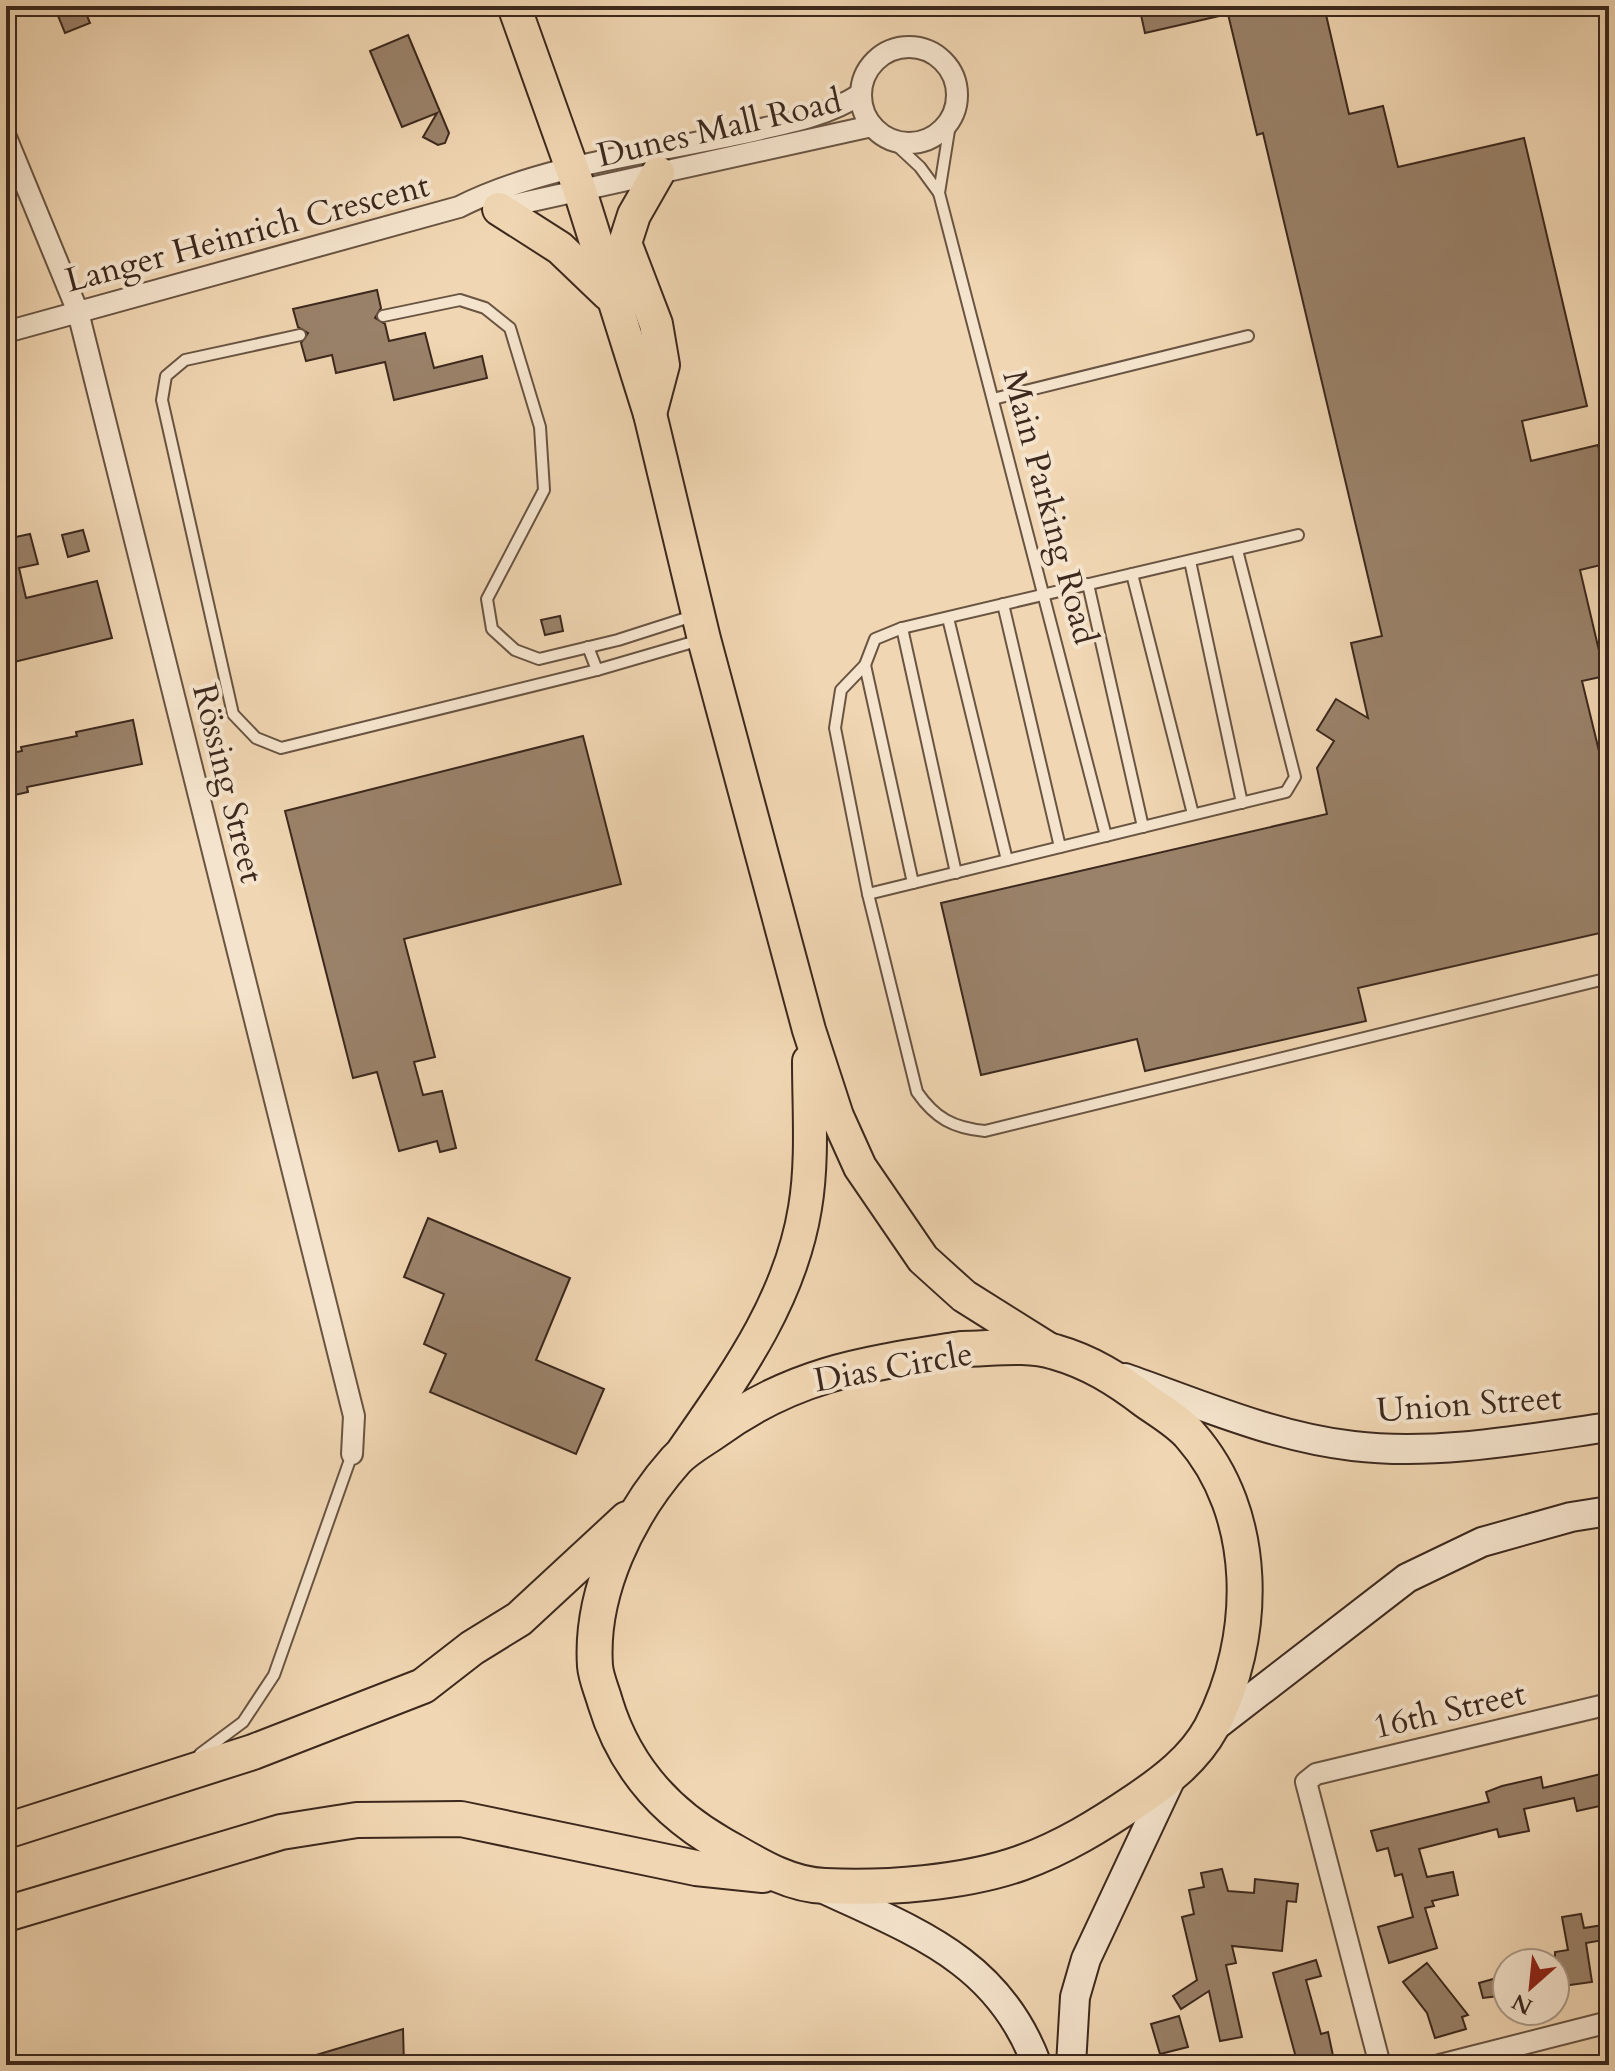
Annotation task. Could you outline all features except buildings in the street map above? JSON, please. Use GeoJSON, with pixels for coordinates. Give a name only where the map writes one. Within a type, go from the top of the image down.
{"type":"FeatureCollection","features":[{"type":"Feature","properties":{"kind":"highway","name":"Dias Circle"},"geometry":{"type":"LineString","coordinates":[[961,1349],[1050,1350],[1105,1371],[1189,1432],[1216,1471],[1235,1509],[1244,1581],[1244,1626],[1210,1730],[1172,1776],[1086,1834],[1019,1864],[936,1879],[873,1886],[819,1886],[780,1876],[685,1824],[652,1791],[615,1735],[595,1669],[600,1597],[618,1552],[644,1503],[679,1457],[731,1419],[787,1387],[849,1367],[961,1349]]}},
{"type":"Feature","properties":{"kind":"highway"},"geometry":{"type":"LineString","coordinates":[[6,1831],[253,1752],[423,1686],[472,1648],[519,1619],[644,1503]]}},
{"type":"Feature","properties":{"kind":"highway"},"geometry":{"type":"LineString","coordinates":[[6,1914],[281,1832],[357,1820],[461,1819],[696,1868],[780,1876]]}},
{"type":"Feature","properties":{"kind":"main road"},"geometry":{"type":"LineString","coordinates":[[514,6],[577,180],[650,414],[701,626],[809,1030],[837,1116],[860,1167],[923,1259],[964,1296],[1050,1350]]}},
{"type":"Feature","properties":{"kind":"main road"},"geometry":{"type":"LineString","coordinates":[[650,414],[663,365],[656,324],[625,243],[634,215],[658,173]]}},
{"type":"Feature","properties":{"kind":"main road"},"geometry":{"type":"LineString","coordinates":[[499,209],[560,248],[613,299]]}},
{"type":"Feature","properties":{"kind":"main road"},"geometry":{"type":"LineString","coordinates":[[679,1457],[752,1352],[791,1268],[805,1207],[809,1030]]}},
{"type":"Feature","properties":{"kind":"main road","name":"Union Street"},"geometry":{"type":"LineString","coordinates":[[1105,1371],[1278,1432],[1353,1446],[1418,1450],[1609,1427]]}},
{"type":"Feature","properties":{"kind":"main road"},"geometry":{"type":"LineString","coordinates":[[1210,1730],[1407,1578],[1482,1542],[1571,1517],[1609,1511]]}},
{"type":"Feature","properties":{"kind":"main road"},"geometry":{"type":"LineString","coordinates":[[1071,2065],[1075,1997],[1086,1959],[1172,1776]]}},
{"type":"Feature","properties":{"kind":"main road"},"geometry":{"type":"LineString","coordinates":[[819,1886],[937,1942],[967,1962],[997,1994],[1018,2023],[1037,2065]]}},
{"type":"Feature","properties":{"kind":"street"},"geometry":{"type":"LineString","coordinates":[[904,47],[927,51],[946,64],[956,85],[957,96],[951,118],[925,141],[902,143],[891,140],[872,126],[861,94],[867,72],[883,55],[904,47]]}},
{"type":"Feature","properties":{"kind":"street","name":"Dunes Mall Road"},"geometry":{"type":"LineString","coordinates":[[577,180],[816,117],[861,94]]}},
{"type":"Feature","properties":{"kind":"street","name":"Dunes Mall Road"},"geometry":{"type":"LineString","coordinates":[[577,180],[658,173],[872,126]]}},
{"type":"Feature","properties":{"kind":"street","name":"Rössing Street"},"geometry":{"type":"LineString","coordinates":[[6,137],[78,312],[354,1416],[352,1454]]}},
{"type":"Feature","properties":{"kind":"street","name":"Langer Heinrich Crescent"},"geometry":{"type":"LineString","coordinates":[[459,207],[499,209],[577,180]]}},
{"type":"Feature","properties":{"kind":"street","name":"Langer Heinrich Crescent"},"geometry":{"type":"LineString","coordinates":[[6,332],[459,207],[497,189],[577,180]]}},
{"type":"Feature","properties":{"kind":"street","name":"16th Street"},"geometry":{"type":"LineString","coordinates":[[1380,2065],[1306,1782],[1316,1774],[1609,1704]]}},
{"type":"Feature","properties":{"kind":"street"},"geometry":{"type":"LineString","coordinates":[[1440,2065],[1609,2022]]}},
{"type":"Feature","properties":{"kind":"lane","name":"Main Parking Road"},"geometry":{"type":"LineString","coordinates":[[939,193],[951,118]]}},
{"type":"Feature","properties":{"kind":"lane","name":"Main Parking Road"},"geometry":{"type":"LineString","coordinates":[[891,140],[920,167],[939,193],[1106,836]]}},
{"type":"Feature","properties":{"kind":"lane"},"geometry":{"type":"LineString","coordinates":[[383,316],[460,300],[485,308],[510,328],[540,427],[544,490],[487,599],[492,629],[515,650],[539,659],[701,626]]}},
{"type":"Feature","properties":{"kind":"lane"},"geometry":{"type":"LineString","coordinates":[[300,335],[185,360],[166,376],[162,400],[233,714],[256,738],[281,748],[597,670],[701,626]]}},
{"type":"Feature","properties":{"kind":"lane"},"geometry":{"type":"LineString","coordinates":[[993,399],[1248,336]]}},
{"type":"Feature","properties":{"kind":"lane"},"geometry":{"type":"LineString","coordinates":[[1298,535],[902,628],[875,639],[865,665],[841,690],[835,728],[868,894],[917,1092],[929,1109],[945,1122],[965,1129],[985,1131],[1609,978]]}},
{"type":"Feature","properties":{"kind":"lane"},"geometry":{"type":"LineString","coordinates":[[868,894],[1286,792],[1295,777],[1237,550]]}},
{"type":"Feature","properties":{"kind":"lane"},"geometry":{"type":"LineString","coordinates":[[1190,561],[1242,803]]}},
{"type":"Feature","properties":{"kind":"lane"},"geometry":{"type":"LineString","coordinates":[[1132,574],[1193,814]]}},
{"type":"Feature","properties":{"kind":"lane"},"geometry":{"type":"LineString","coordinates":[[1088,584],[1143,827]]}},
{"type":"Feature","properties":{"kind":"lane"},"geometry":{"type":"LineString","coordinates":[[1003,604],[1060,847]]}},
{"type":"Feature","properties":{"kind":"lane"},"geometry":{"type":"LineString","coordinates":[[948,618],[1007,860]]}},
{"type":"Feature","properties":{"kind":"lane"},"geometry":{"type":"LineString","coordinates":[[902,628],[956,873]]}},
{"type":"Feature","properties":{"kind":"lane"},"geometry":{"type":"LineString","coordinates":[[588,647],[597,670]]}},
{"type":"Feature","properties":{"kind":"lane"},"geometry":{"type":"LineString","coordinates":[[865,665],[913,883]]}},
{"type":"Feature","properties":{"kind":"lane"},"geometry":{"type":"LineString","coordinates":[[147,1786],[218,1743],[243,1722],[263,1696],[310,1578],[352,1454]]}}]}
